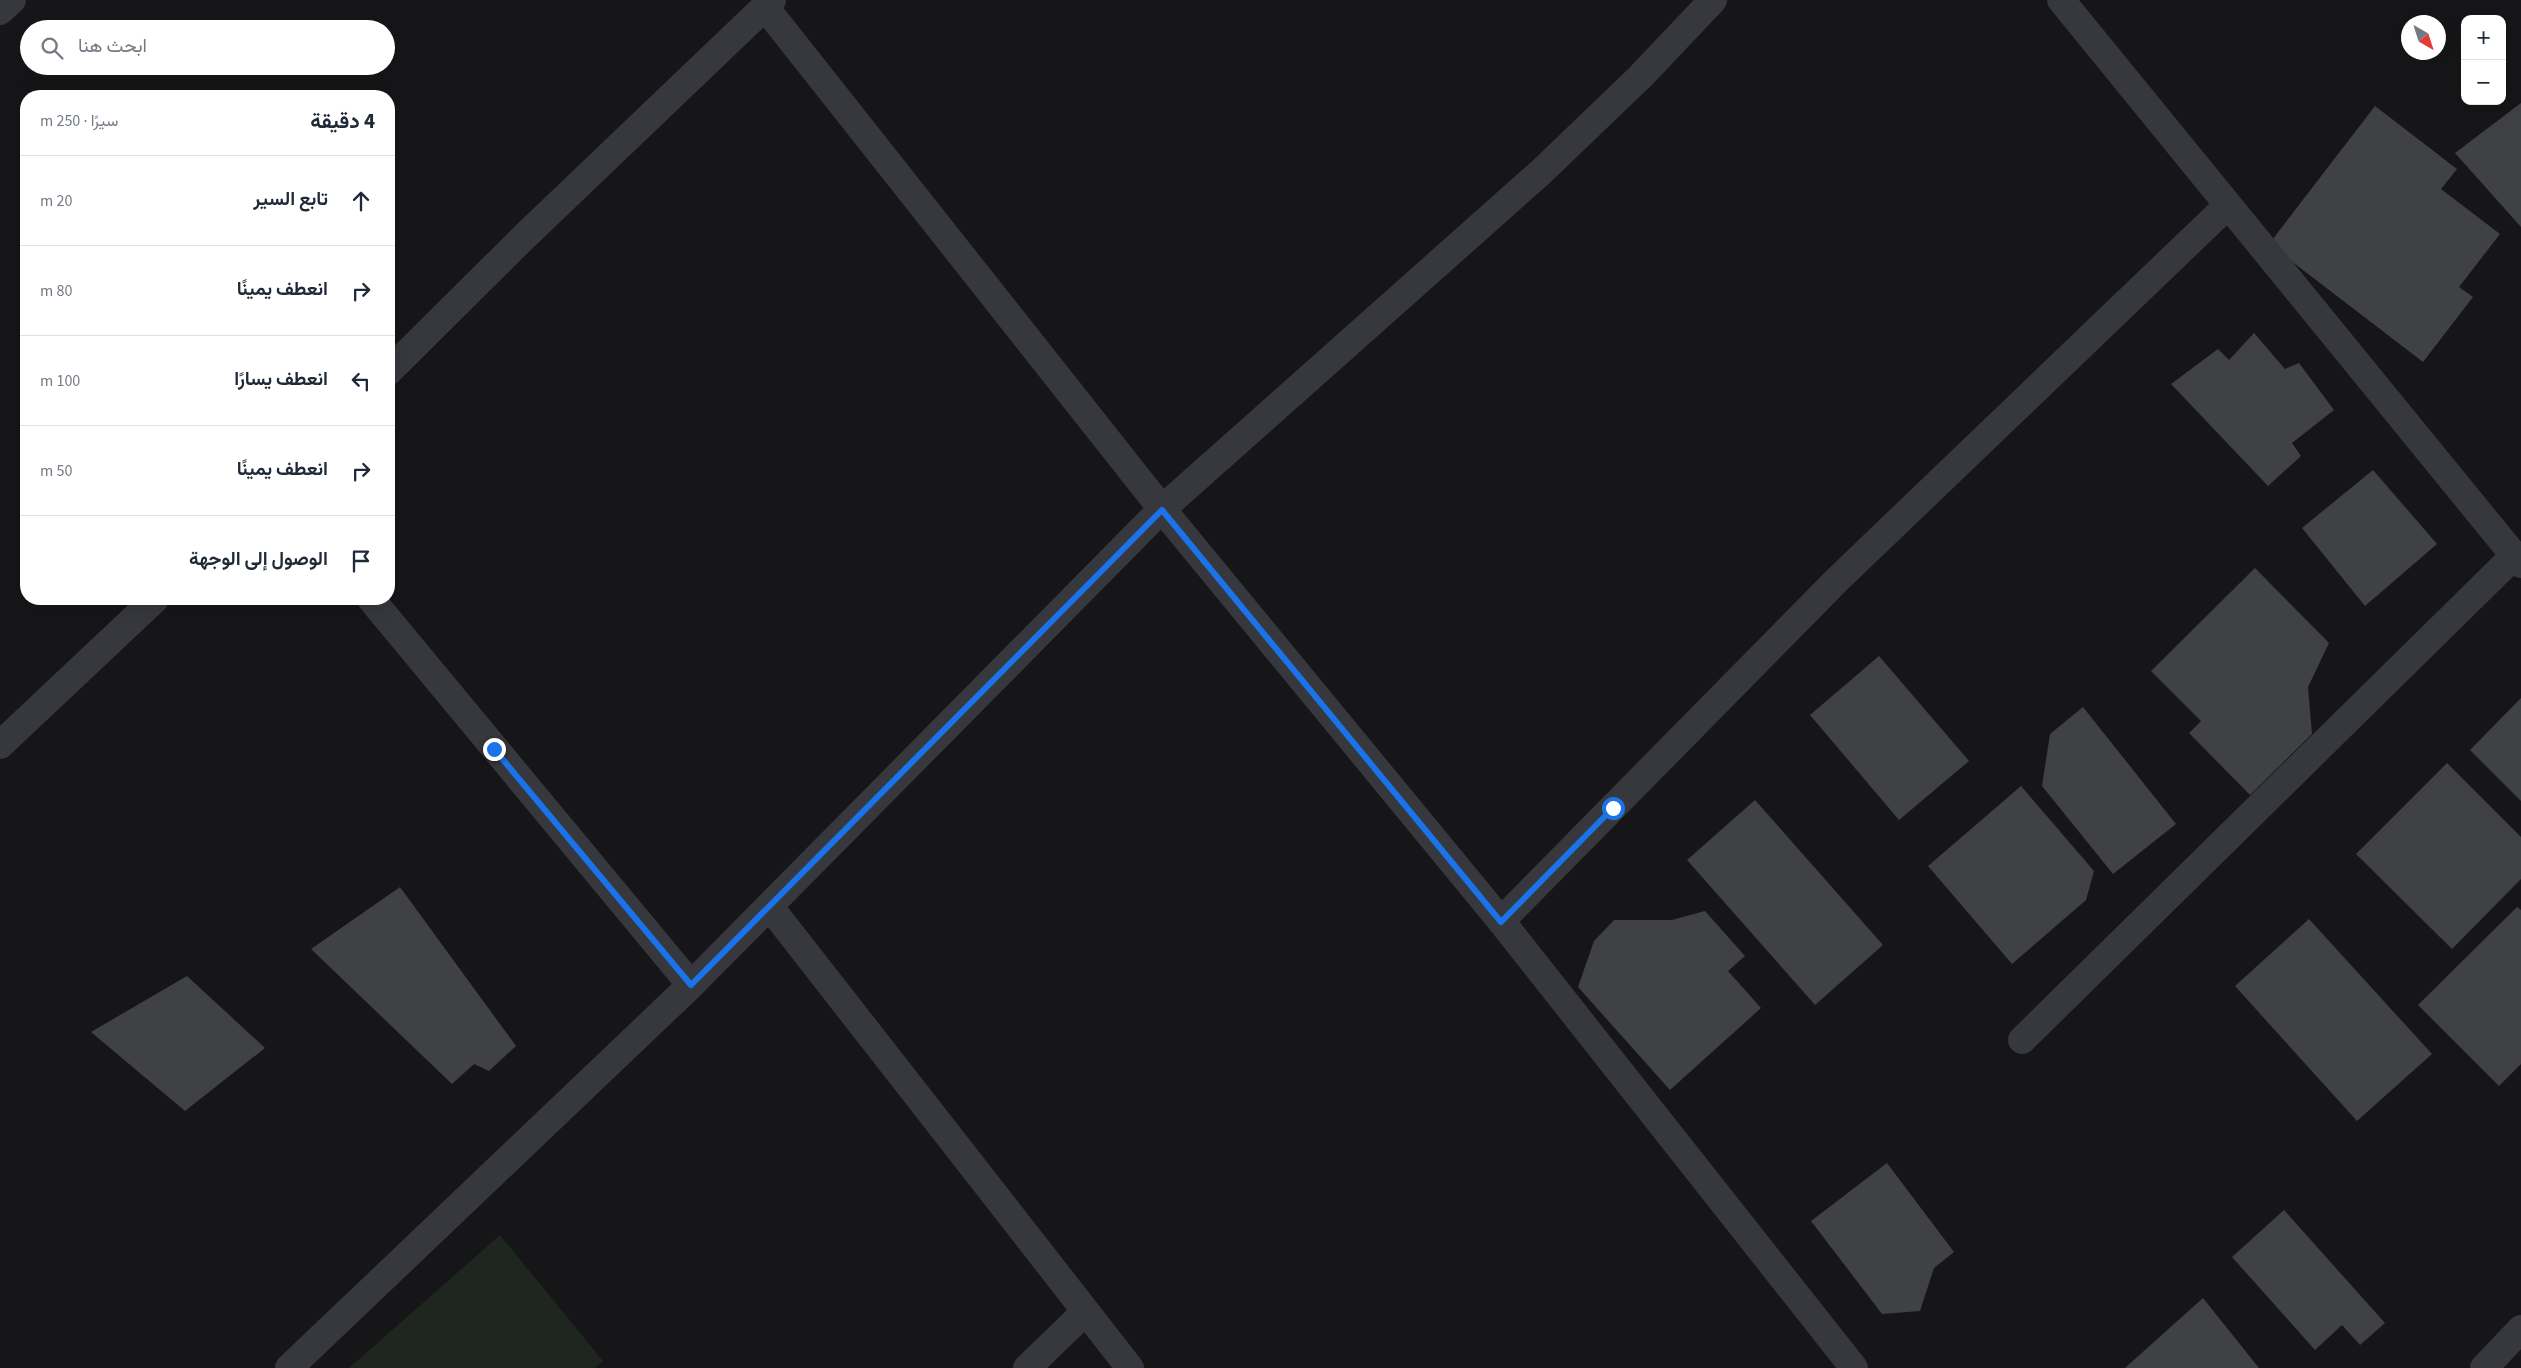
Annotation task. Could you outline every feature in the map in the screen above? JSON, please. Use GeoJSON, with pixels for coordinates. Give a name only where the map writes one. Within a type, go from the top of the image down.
{"type":"FeatureCollection","features":[{"type":"Feature","properties":{"kind":"street"},"geometry":{"type":"LineString","coordinates":[[0,11],[12,0]]}},
{"type":"Feature","properties":{"kind":"street"},"geometry":{"type":"LineString","coordinates":[[289,1368],[691,985],[1162,510],[1541,172],[1641,76],[1713,0]]}},
{"type":"Feature","properties":{"kind":"street"},"geometry":{"type":"LineString","coordinates":[[2022,1040],[2517,560],[2061,0]]}},
{"type":"Feature","properties":{"kind":"street"},"geometry":{"type":"LineString","coordinates":[[395,365],[524,237],[768,4],[1162,510],[1501,922],[1854,1368]]}},
{"type":"Feature","properties":{"kind":"street"},"geometry":{"type":"LineString","coordinates":[[1501,922],[1838,580],[2227,206]]}},
{"type":"Feature","properties":{"kind":"street"},"geometry":{"type":"LineString","coordinates":[[0,744],[148,605]]}},
{"type":"Feature","properties":{"kind":"street"},"geometry":{"type":"LineString","coordinates":[[376,605],[691,985]]}},
{"type":"Feature","properties":{"kind":"street"},"geometry":{"type":"LineString","coordinates":[[770,907],[1130,1368]]}},
{"type":"Feature","properties":{"kind":"street"},"geometry":{"type":"LineString","coordinates":[[1027,1368],[1085,1312]]}},
{"type":"Feature","properties":{"kind":"street"},"geometry":{"type":"LineString","coordinates":[[2484,1368],[2521,1329]]}},
{"type":"Feature","properties":{"kind":"shaded area"},"geometry":{"type":"Polygon","coordinates":[[[500,1235],[603,1361],[595,1368],[349,1368],[500,1235]]]}},
{"type":"Feature","properties":{"kind":"building"},"geometry":{"type":"Polygon","coordinates":[[[2521,103],[2521,227],[2455,153],[2521,103]]]}},
{"type":"Feature","properties":{"kind":"building"},"geometry":{"type":"Polygon","coordinates":[[[2375,106],[2457,169],[2441,189],[2500,234],[2459,287],[2473,297],[2423,362],[2269,244],[2375,106]]]}},
{"type":"Feature","properties":{"kind":"building"},"geometry":{"type":"Polygon","coordinates":[[[2254,333],[2285,369],[2299,363],[2334,410],[2292,443],[2301,456],[2268,486],[2171,384],[2218,349],[2229,360],[2254,333]]]}},
{"type":"Feature","properties":{"kind":"building"},"geometry":{"type":"Polygon","coordinates":[[[2373,470],[2437,544],[2365,606],[2302,528],[2373,470]]]}},
{"type":"Feature","properties":{"kind":"building"},"geometry":{"type":"Polygon","coordinates":[[[2255,568],[2329,643],[2308,687],[2312,734],[2250,795],[2189,733],[2201,721],[2151,671],[2255,568]]]}},
{"type":"Feature","properties":{"kind":"building"},"geometry":{"type":"Polygon","coordinates":[[[1879,656],[1969,761],[1899,820],[1810,715],[1879,656]]]}},
{"type":"Feature","properties":{"kind":"building"},"geometry":{"type":"Polygon","coordinates":[[[2521,698],[2521,801],[2470,750],[2521,698]]]}},
{"type":"Feature","properties":{"kind":"building"},"geometry":{"type":"Polygon","coordinates":[[[2083,707],[2176,824],[2113,874],[2042,786],[2050,734],[2083,707]]]}},
{"type":"Feature","properties":{"kind":"building"},"geometry":{"type":"Polygon","coordinates":[[[2447,763],[2521,837],[2521,879],[2452,949],[2356,854],[2447,763]]]}},
{"type":"Feature","properties":{"kind":"building"},"geometry":{"type":"Polygon","coordinates":[[[2021,786],[2094,871],[2086,900],[2012,964],[1928,866],[2021,786]]]}},
{"type":"Feature","properties":{"kind":"building"},"geometry":{"type":"Polygon","coordinates":[[[1755,800],[1883,945],[1815,1005],[1687,860],[1755,800]]]}},
{"type":"Feature","properties":{"kind":"building"},"geometry":{"type":"Polygon","coordinates":[[[400,887],[516,1046],[489,1071],[474,1064],[452,1084],[311,949],[400,887]]]}},
{"type":"Feature","properties":{"kind":"building"},"geometry":{"type":"Polygon","coordinates":[[[2517,907],[2521,910],[2521,1064],[2499,1086],[2418,1005],[2517,907]]]}},
{"type":"Feature","properties":{"kind":"building"},"geometry":{"type":"Polygon","coordinates":[[[1705,911],[1745,956],[1728,971],[1761,1008],[1670,1090],[1578,987],[1594,941],[1614,920],[1672,920],[1705,911]]]}},
{"type":"Feature","properties":{"kind":"building"},"geometry":{"type":"Polygon","coordinates":[[[2309,919],[2432,1054],[2357,1121],[2235,986],[2309,919]]]}},
{"type":"Feature","properties":{"kind":"building"},"geometry":{"type":"Polygon","coordinates":[[[187,976],[265,1048],[185,1111],[91,1032],[187,976]]]}},
{"type":"Feature","properties":{"kind":"building"},"geometry":{"type":"Polygon","coordinates":[[[1887,1163],[1954,1252],[1934,1268],[1920,1311],[1882,1314],[1811,1221],[1887,1163]]]}},
{"type":"Feature","properties":{"kind":"building"},"geometry":{"type":"Polygon","coordinates":[[[2284,1210],[2385,1323],[2360,1345],[2342,1325],[2315,1350],[2232,1257],[2284,1210]]]}},
{"type":"Feature","properties":{"kind":"building"},"geometry":{"type":"Polygon","coordinates":[[[2203,1298],[2259,1368],[2125,1368],[2203,1298]]]}},
{"type":"Feature","properties":{"kind":"route"},"geometry":{"type":"LineString","coordinates":[[494,749],[691,985],[1162,510],[1501,922],[1613,808]]}}]}
